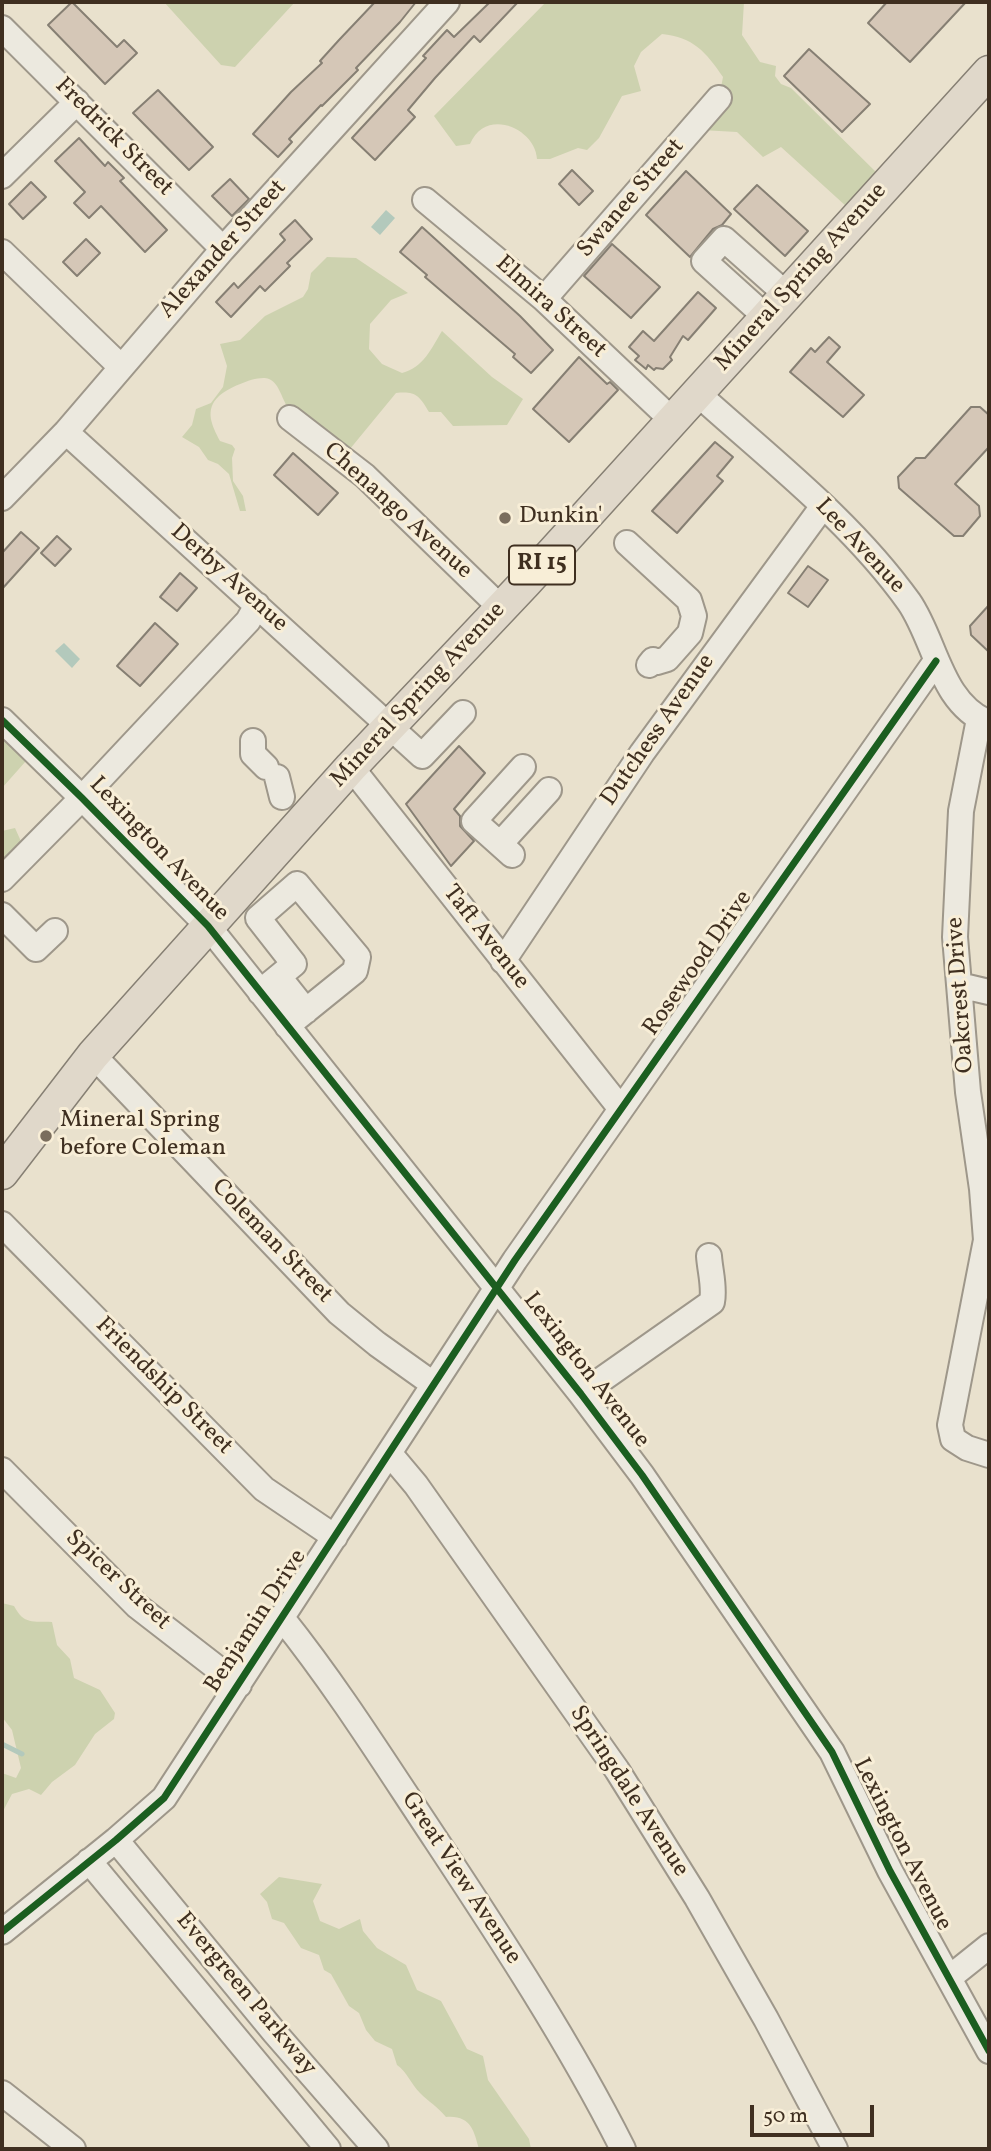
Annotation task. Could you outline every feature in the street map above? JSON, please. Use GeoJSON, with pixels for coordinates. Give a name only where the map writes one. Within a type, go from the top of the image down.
{"type":"FeatureCollection","features":[{"type":"Feature","properties":{"kind":"main road","name":"Mineral Spring Avenue"},"geometry":{"type":"LineString","coordinates":[[2,1173],[93,1055],[208,926],[989,72]]}},
{"type":"Feature","properties":{"kind":"street","name":"Alexander Street"},"geometry":{"type":"LineString","coordinates":[[4,493],[66,432],[223,249],[447,2]]}},
{"type":"Feature","properties":{"kind":"street","name":"Fredrick Street"},"geometry":{"type":"LineString","coordinates":[[2,28],[223,249]]}},
{"type":"Feature","properties":{"kind":"street","name":"Swanee Street"},"geometry":{"type":"LineString","coordinates":[[544,299],[719,97]]}},
{"type":"Feature","properties":{"kind":"street"},"geometry":{"type":"LineString","coordinates":[[2,176],[77,102]]}},
{"type":"Feature","properties":{"kind":"street","name":"Elmira Street"},"geometry":{"type":"LineString","coordinates":[[425,200],[544,299],[672,420]]}},
{"type":"Feature","properties":{"kind":"street"},"geometry":{"type":"LineString","coordinates":[[2,252],[120,366]]}},
{"type":"Feature","properties":{"kind":"street","name":"Lee Avenue"},"geometry":{"type":"LineString","coordinates":[[697,393],[842,523],[911,606],[936,661],[962,704],[984,721]]}},
{"type":"Feature","properties":{"kind":"street","name":"Chenango Avenue"},"geometry":{"type":"LineString","coordinates":[[290,418],[365,476],[501,608]]}},
{"type":"Feature","properties":{"kind":"street","name":"Derby Avenue"},"geometry":{"type":"LineString","coordinates":[[66,432],[422,756],[463,713]]}},
{"type":"Feature","properties":{"kind":"street","name":"Dutchess Avenue"},"geometry":{"type":"LineString","coordinates":[[503,961],[642,753],[823,506]]}},
{"type":"Feature","properties":{"kind":"street"},"geometry":{"type":"LineString","coordinates":[[627,543],[689,600],[694,616],[690,633],[667,659],[657,662],[653,660],[649,665]]}},
{"type":"Feature","properties":{"kind":"street"},"geometry":{"type":"LineString","coordinates":[[2,879],[248,621],[257,605]]}},
{"type":"Feature","properties":{"kind":"street","name":"Rosewood Drive"},"geometry":{"type":"LineString","coordinates":[[496,1290],[936,661]]}},
{"type":"Feature","properties":{"kind":"street","name":"Lexington Avenue"},"geometry":{"type":"LineString","coordinates":[[2,720],[269,985],[297,1018],[496,1290],[642,1475],[832,1752],[890,1871],[989,2051]]}},
{"type":"Feature","properties":{"kind":"street","name":"Oakcrest Drive"},"geometry":{"type":"LineString","coordinates":[[984,721],[961,811],[955,937],[968,1092],[982,1189],[986,1240],[950,1425],[953,1439],[967,1448],[989,1455]]}},
{"type":"Feature","properties":{"kind":"street"},"geometry":{"type":"LineString","coordinates":[[253,741],[253,754],[275,780]]}},
{"type":"Feature","properties":{"kind":"street","name":"Taft Avenue"},"geometry":{"type":"LineString","coordinates":[[351,767],[621,1109]]}},
{"type":"Feature","properties":{"kind":"street"},"geometry":{"type":"LineString","coordinates":[[523,767],[474,821],[506,850],[550,790]]}},
{"type":"Feature","properties":{"kind":"street"},"geometry":{"type":"LineString","coordinates":[[269,985],[294,964],[258,918],[297,884],[358,957],[355,971],[297,1018]]}},
{"type":"Feature","properties":{"kind":"street"},"geometry":{"type":"LineString","coordinates":[[2,915],[36,948],[55,931]]}},
{"type":"Feature","properties":{"kind":"street"},"geometry":{"type":"LineString","coordinates":[[959,985],[989,992]]}},
{"type":"Feature","properties":{"kind":"street","name":"Coleman Street"},"geometry":{"type":"LineString","coordinates":[[93,1055],[339,1313],[377,1345],[433,1384]]}},
{"type":"Feature","properties":{"kind":"street","name":"Friendship Street"},"geometry":{"type":"LineString","coordinates":[[2,1224],[264,1489],[335,1537]]}},
{"type":"Feature","properties":{"kind":"street"},"geometry":{"type":"LineString","coordinates":[[581,1395],[712,1302],[714,1293],[709,1256]]}},
{"type":"Feature","properties":{"kind":"street","name":"Benjamin Drive"},"geometry":{"type":"LineString","coordinates":[[2,1932],[164,1798],[496,1290]]}},
{"type":"Feature","properties":{"kind":"street","name":"Springdale Avenue"},"geometry":{"type":"LineString","coordinates":[[390,1454],[415,1485],[617,1770],[704,1910],[835,2149]]}},
{"type":"Feature","properties":{"kind":"street","name":"Spicer Street"},"geometry":{"type":"LineString","coordinates":[[2,1470],[137,1606],[239,1685]]}},
{"type":"Feature","properties":{"kind":"street","name":"Great View Avenue"},"geometry":{"type":"LineString","coordinates":[[282,1618],[306,1648],[381,1757],[492,1925],[565,2045],[623,2149]]}},
{"type":"Feature","properties":{"kind":"street","name":"Evergreen Parkway"},"geometry":{"type":"LineString","coordinates":[[116,1840],[275,2033],[376,2149]]}},
{"type":"Feature","properties":{"kind":"street","name":"Evergreen Parkway"},"geometry":{"type":"LineString","coordinates":[[89,1861],[328,2149]]}},
{"type":"Feature","properties":{"kind":"street"},"geometry":{"type":"LineString","coordinates":[[949,1978],[989,1946]]}},
{"type":"Feature","properties":{"kind":"street"},"geometry":{"type":"LineString","coordinates":[[2,2093],[73,2149]]}},
{"type":"Feature","properties":{"kind":"green space"},"geometry":{"type":"Polygon","coordinates":[[[164,2],[295,2],[235,67],[221,65],[164,2]]]}},
{"type":"Feature","properties":{"kind":"green space"},"geometry":{"type":"Polygon","coordinates":[[[546,2],[744,2],[742,35],[760,62],[776,66],[775,76],[781,84],[791,88],[880,176],[847,207],[781,147],[763,157],[737,132],[701,130],[719,98],[723,77],[698,47],[682,38],[662,34],[641,52],[634,66],[641,91],[622,96],[599,138],[587,150],[578,148],[550,159],[537,159],[534,148],[520,131],[498,124],[487,126],[477,133],[470,144],[456,146],[434,116],[546,2]]]}},
{"type":"Feature","properties":{"kind":"green space"},"geometry":{"type":"Polygon","coordinates":[[[327,257],[356,258],[408,293],[391,300],[370,324],[369,349],[382,364],[402,373],[410,370],[426,356],[442,331],[492,377],[523,399],[507,425],[453,426],[441,412],[429,412],[416,395],[396,393],[345,455],[290,410],[273,381],[258,378],[243,383],[219,396],[214,401],[211,412],[212,424],[220,441],[232,445],[235,449],[232,458],[233,481],[243,496],[246,511],[240,511],[229,474],[218,464],[208,460],[199,447],[182,437],[192,425],[196,409],[211,403],[223,387],[227,366],[220,344],[240,340],[265,316],[303,297],[308,289],[311,273],[327,257]]]}},
{"type":"Feature","properties":{"kind":"green space"},"geometry":{"type":"Polygon","coordinates":[[[2,720],[34,752],[2,788],[2,720]]]}},
{"type":"Feature","properties":{"kind":"green space"},"geometry":{"type":"Polygon","coordinates":[[[15,828],[28,857],[2,882],[2,831],[15,828]]]}},
{"type":"Feature","properties":{"kind":"green space"},"geometry":{"type":"Polygon","coordinates":[[[2,1603],[14,1606],[25,1619],[52,1622],[57,1645],[70,1659],[74,1678],[100,1690],[115,1713],[114,1719],[95,1734],[75,1765],[52,1782],[41,1795],[29,1789],[12,1794],[2,1813],[2,1773],[16,1778],[21,1768],[12,1730],[2,1717],[2,1603]]]}},
{"type":"Feature","properties":{"kind":"green space"},"geometry":{"type":"Polygon","coordinates":[[[279,1877],[322,1884],[313,1901],[320,1921],[339,1929],[360,1919],[363,1931],[377,1948],[406,1965],[417,1990],[441,2001],[467,2049],[483,2056],[488,2080],[529,2139],[531,2149],[479,2149],[473,2130],[466,2122],[446,2117],[420,2093],[397,2065],[392,2049],[375,2041],[366,2030],[359,2013],[349,2006],[331,1974],[324,1970],[319,1955],[301,1948],[284,1923],[272,1919],[267,1902],[260,1894],[279,1877]]]}},
{"type":"Feature","properties":{"kind":"shaded area"},"geometry":{"type":"Polygon","coordinates":[[[386,210],[395,218],[380,235],[371,227],[386,210]]]}},
{"type":"Feature","properties":{"kind":"shaded area"},"geometry":{"type":"Polygon","coordinates":[[[64,643],[80,659],[72,668],[55,651],[64,643]]]}},
{"type":"Feature","properties":{"kind":"building"},"geometry":{"type":"Polygon","coordinates":[[[72,2],[117,47],[124,40],[137,53],[105,84],[48,25],[72,2]]]}},
{"type":"Feature","properties":{"kind":"building"},"geometry":{"type":"Polygon","coordinates":[[[375,2],[416,2],[356,68],[358,70],[289,139],[292,142],[278,157],[253,134],[322,63],[320,61],[375,2]]]}},
{"type":"Feature","properties":{"kind":"building"},"geometry":{"type":"Polygon","coordinates":[[[490,2],[518,2],[480,42],[474,36],[435,78],[408,110],[415,117],[375,160],[352,138],[426,58],[423,56],[447,30],[454,37],[490,2]]]}},
{"type":"Feature","properties":{"kind":"building"},"geometry":{"type":"Polygon","coordinates":[[[887,2],[966,2],[910,62],[868,23],[887,2]]]}},
{"type":"Feature","properties":{"kind":"building"},"geometry":{"type":"Polygon","coordinates":[[[809,49],[870,104],[842,132],[784,76],[809,49]]]}},
{"type":"Feature","properties":{"kind":"building"},"geometry":{"type":"Polygon","coordinates":[[[158,90],[213,147],[189,170],[133,113],[158,90]]]}},
{"type":"Feature","properties":{"kind":"building"},"geometry":{"type":"Polygon","coordinates":[[[79,138],[105,166],[108,162],[124,178],[120,181],[167,230],[145,252],[101,206],[89,218],[74,203],[85,192],[55,161],[79,138]]]}},
{"type":"Feature","properties":{"kind":"building"},"geometry":{"type":"Polygon","coordinates":[[[572,170],[593,191],[579,205],[559,184],[572,170]]]}},
{"type":"Feature","properties":{"kind":"building"},"geometry":{"type":"Polygon","coordinates":[[[686,171],[731,214],[722,225],[713,229],[690,257],[646,215],[686,171]]]}},
{"type":"Feature","properties":{"kind":"building"},"geometry":{"type":"Polygon","coordinates":[[[230,179],[249,199],[232,216],[212,196],[230,179]]]}},
{"type":"Feature","properties":{"kind":"building"},"geometry":{"type":"Polygon","coordinates":[[[31,182],[46,197],[23,219],[9,204],[31,182]]]}},
{"type":"Feature","properties":{"kind":"building"},"geometry":{"type":"Polygon","coordinates":[[[757,185],[808,231],[785,256],[734,209],[757,185]]]}},
{"type":"Feature","properties":{"kind":"building"},"geometry":{"type":"Polygon","coordinates":[[[295,220],[312,239],[287,263],[290,266],[265,291],[260,286],[231,317],[216,302],[234,283],[238,288],[285,240],[280,234],[295,220]]]}},
{"type":"Feature","properties":{"kind":"building"},"geometry":{"type":"Polygon","coordinates":[[[422,227],[520,316],[553,350],[531,373],[513,357],[515,354],[425,277],[427,275],[400,252],[422,227]]]}},
{"type":"Feature","properties":{"kind":"building"},"geometry":{"type":"Polygon","coordinates":[[[86,239],[100,253],[77,276],[63,262],[86,239]]]}},
{"type":"Feature","properties":{"kind":"building"},"geometry":{"type":"Polygon","coordinates":[[[612,244],[660,287],[631,318],[584,276],[612,244]]]}},
{"type":"Feature","properties":{"kind":"building"},"geometry":{"type":"Polygon","coordinates":[[[698,292],[716,308],[688,340],[683,336],[670,357],[672,360],[663,369],[654,370],[648,365],[646,369],[635,360],[639,356],[629,347],[643,331],[654,341],[698,292]]]}},
{"type":"Feature","properties":{"kind":"building"},"geometry":{"type":"Polygon","coordinates":[[[829,337],[840,347],[827,362],[864,395],[843,417],[790,372],[811,348],[815,352],[829,337]]]}},
{"type":"Feature","properties":{"kind":"building"},"geometry":{"type":"Polygon","coordinates":[[[579,357],[607,384],[610,382],[618,390],[569,442],[533,409],[579,357]]]}},
{"type":"Feature","properties":{"kind":"building"},"geometry":{"type":"Polygon","coordinates":[[[971,407],[980,407],[989,415],[989,447],[955,484],[979,506],[980,516],[963,536],[954,536],[899,488],[898,477],[916,458],[925,458],[971,407]]]}},
{"type":"Feature","properties":{"kind":"building"},"geometry":{"type":"Polygon","coordinates":[[[715,442],[733,457],[717,476],[723,481],[677,533],[652,511],[715,442]]]}},
{"type":"Feature","properties":{"kind":"building"},"geometry":{"type":"Polygon","coordinates":[[[293,453],[338,493],[318,515],[274,475],[293,453]]]}},
{"type":"Feature","properties":{"kind":"building"},"geometry":{"type":"Polygon","coordinates":[[[21,532],[39,548],[2,589],[2,553],[21,532]]]}},
{"type":"Feature","properties":{"kind":"building"},"geometry":{"type":"Polygon","coordinates":[[[57,536],[71,549],[55,566],[41,553],[57,536]]]}},
{"type":"Feature","properties":{"kind":"building"},"geometry":{"type":"Polygon","coordinates":[[[808,566],[828,580],[808,607],[788,593],[808,566]]]}},
{"type":"Feature","properties":{"kind":"building"},"geometry":{"type":"Polygon","coordinates":[[[180,573],[197,588],[177,611],[160,597],[180,573]]]}},
{"type":"Feature","properties":{"kind":"building"},"geometry":{"type":"Polygon","coordinates":[[[989,605],[989,652],[971,635],[970,626],[989,605]]]}},
{"type":"Feature","properties":{"kind":"building"},"geometry":{"type":"Polygon","coordinates":[[[155,623],[178,644],[140,686],[117,666],[155,623]]]}},
{"type":"Feature","properties":{"kind":"building"},"geometry":{"type":"Polygon","coordinates":[[[459,746],[485,773],[454,809],[460,816],[460,826],[474,841],[451,866],[406,804],[459,746]]]}},
{"type":"Feature","properties":{"kind":"waterway"},"geometry":{"type":"LineString","coordinates":[[2,1744],[22,1754]]}},
{"type":"Feature","properties":{"kind":"cycle path"},"geometry":{"type":"LineString","coordinates":[[2,1932],[164,1798],[515,1260],[936,661]]}},
{"type":"Feature","properties":{"kind":"cycle path"},"geometry":{"type":"LineString","coordinates":[[2,720],[208,926],[581,1394],[642,1475],[832,1752],[890,1871],[989,2051]]}},
{"type":"Feature","properties":{"kind":"place","name":"Dunkin'"},"geometry":{"type":"Point","coordinates":[505,518]}},
{"type":"Feature","properties":{"kind":"place","name":"Mineral Spring before Coleman"},"geometry":{"type":"Point","coordinates":[46,1136]}}]}
